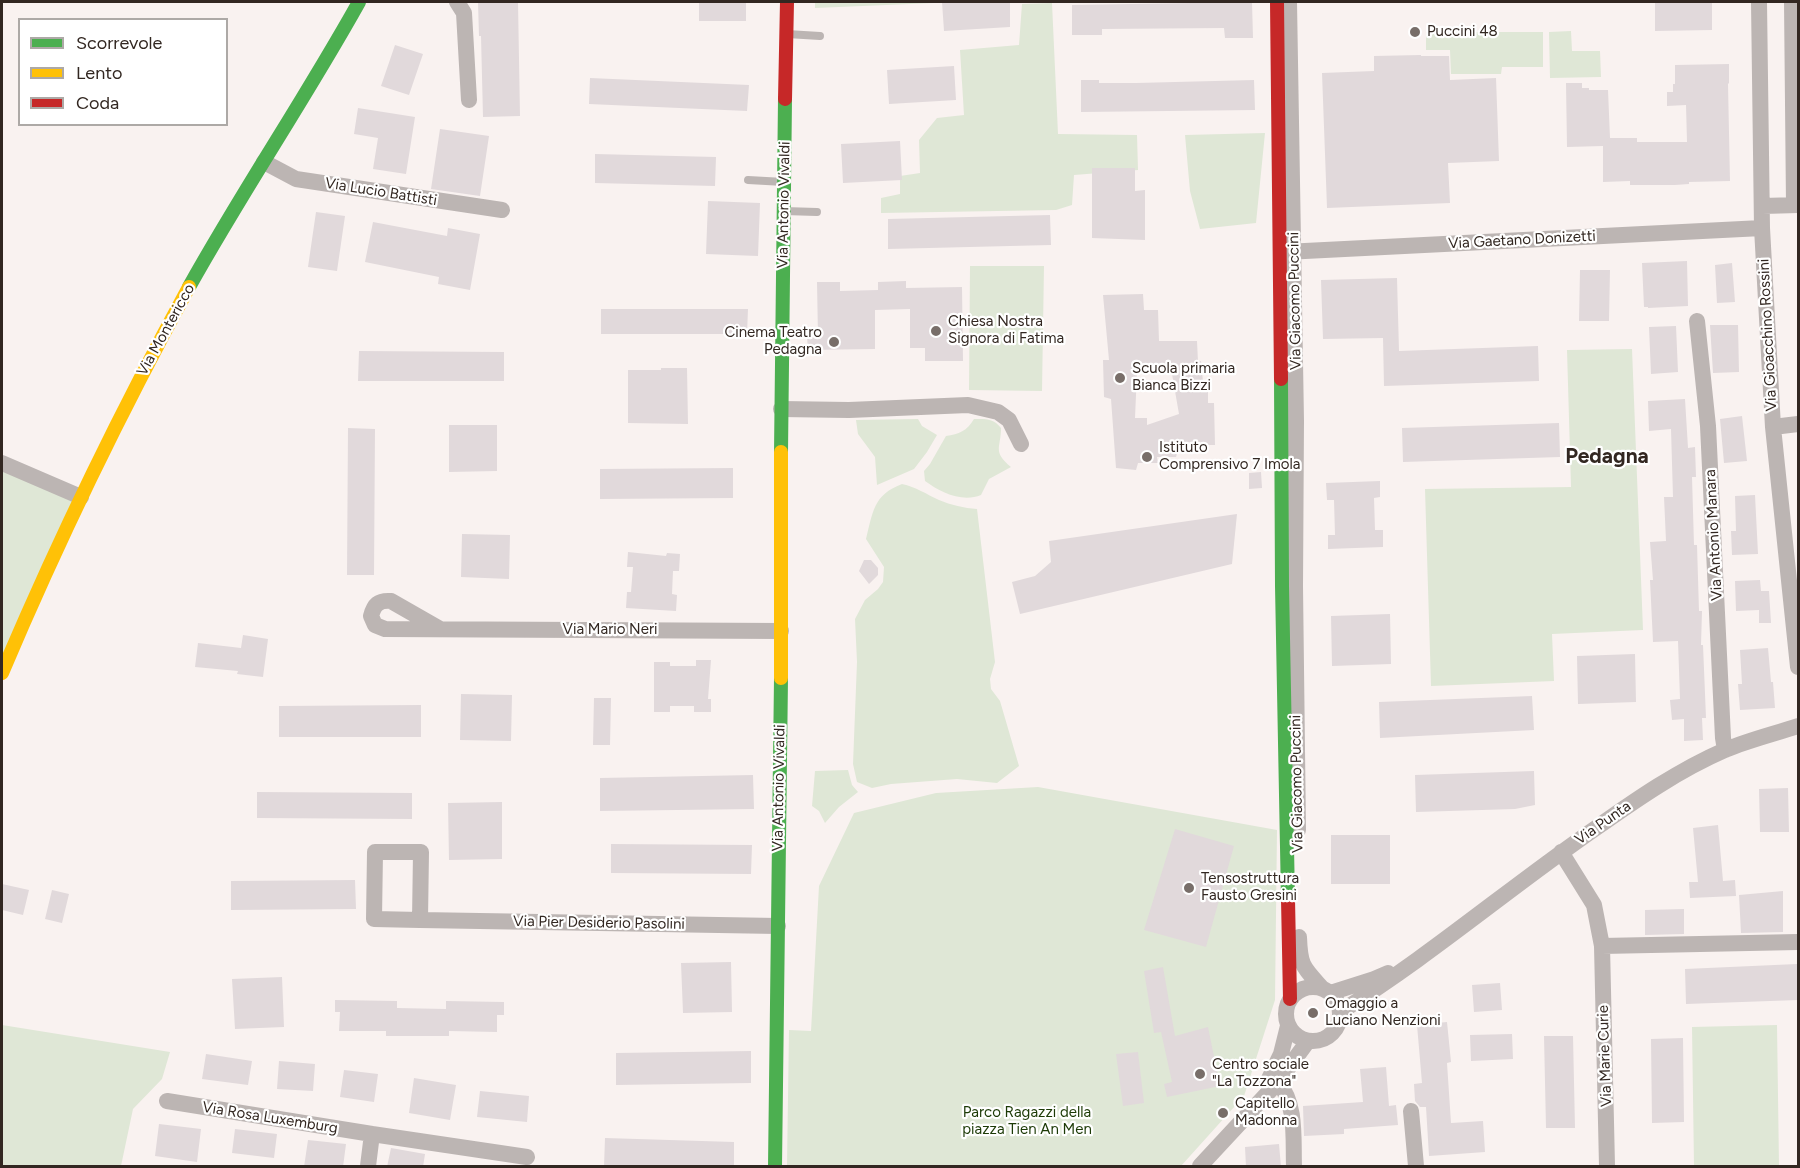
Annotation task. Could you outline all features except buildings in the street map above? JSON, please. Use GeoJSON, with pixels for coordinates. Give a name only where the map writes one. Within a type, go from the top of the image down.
{"type":"FeatureCollection","features":[{"type":"Feature","properties":{"kind":"street","name":"Via Montericco"},"geometry":{"type":"LineString","coordinates":[[2,673],[25,617],[81,497],[146,366],[200,268],[338,41],[359,2]]}},
{"type":"Feature","properties":{"kind":"street"},"geometry":{"type":"LineString","coordinates":[[457,2],[464,13],[469,100]]}},
{"type":"Feature","properties":{"kind":"street","name":"Via Antonio Vivaldi"},"geometry":{"type":"LineString","coordinates":[[776,1167],[781,409],[787,2]]}},
{"type":"Feature","properties":{"kind":"street","name":"Via Gioacchino Rossini"},"geometry":{"type":"LineString","coordinates":[[1759,2],[1762,228],[1773,427],[1798,668]]}},
{"type":"Feature","properties":{"kind":"street"},"geometry":{"type":"LineString","coordinates":[[1763,206],[1796,205],[1792,2]]}},
{"type":"Feature","properties":{"kind":"street","name":"Via Giacomo Puccini"},"geometry":{"type":"LineString","coordinates":[[1283,9],[1288,252],[1296,421],[1288,586],[1294,905],[1290,999],[1286,1012],[1288,1026]]}},
{"type":"Feature","properties":{"kind":"street","name":"Via Lucio Battisti"},"geometry":{"type":"LineString","coordinates":[[264,162],[296,179],[502,210]]}},
{"type":"Feature","properties":{"kind":"street","name":"Via Gaetano Donizetti"},"geometry":{"type":"LineString","coordinates":[[1288,252],[1762,228]]}},
{"type":"Feature","properties":{"kind":"street","name":"Via Antonio Manara"},"geometry":{"type":"LineString","coordinates":[[1697,321],[1708,426],[1725,750]]}},
{"type":"Feature","properties":{"kind":"street"},"geometry":{"type":"LineString","coordinates":[[781,409],[849,410],[968,405],[998,412],[1009,420],[1021,444]]}},
{"type":"Feature","properties":{"kind":"street"},"geometry":{"type":"LineString","coordinates":[[1773,427],[1798,424]]}},
{"type":"Feature","properties":{"kind":"street"},"geometry":{"type":"LineString","coordinates":[[2,463],[81,497]]}},
{"type":"Feature","properties":{"kind":"street","name":"Via Mario Neri"},"geometry":{"type":"LineString","coordinates":[[440,629],[781,631]]}},
{"type":"Feature","properties":{"kind":"street","name":"Via Punta"},"geometry":{"type":"LineString","coordinates":[[1340,1012],[1427,955],[1561,852],[1640,797],[1725,750],[1798,726]]}},
{"type":"Feature","properties":{"kind":"street","name":"Via Pier Desiderio Pasolini"},"geometry":{"type":"LineString","coordinates":[[420,920],[421,852],[375,852],[374,919],[420,920],[778,926]]}},
{"type":"Feature","properties":{"kind":"street","name":"Via Marie Curie"},"geometry":{"type":"LineString","coordinates":[[1561,852],[1594,905],[1602,946],[1608,1167]]}},
{"type":"Feature","properties":{"kind":"street","name":"Via Giacomo Puccini"},"geometry":{"type":"LineString","coordinates":[[1294,905],[1301,962],[1339,1005],[1340,1012]]}},
{"type":"Feature","properties":{"kind":"street"},"geometry":{"type":"LineString","coordinates":[[1602,946],[1798,942]]}},
{"type":"Feature","properties":{"kind":"street","name":"Via Punta"},"geometry":{"type":"LineString","coordinates":[[1326,990],[1374,979],[1427,955]]}},
{"type":"Feature","properties":{"kind":"street"},"geometry":{"type":"LineString","coordinates":[[1290,999],[1304,988],[1313,987],[1326,990]]}},
{"type":"Feature","properties":{"kind":"street"},"geometry":{"type":"LineString","coordinates":[[1288,1026],[1296,1036],[1308,1041],[1317,1041],[1332,1034],[1340,1020],[1340,1012]]}},
{"type":"Feature","properties":{"kind":"street"},"geometry":{"type":"LineString","coordinates":[[1255,1108],[1281,1054],[1288,1026]]}},
{"type":"Feature","properties":{"kind":"street"},"geometry":{"type":"LineString","coordinates":[[1200,1167],[1278,1082],[1308,1041]]}},
{"type":"Feature","properties":{"kind":"street"},"geometry":{"type":"LineString","coordinates":[[1278,1082],[1284,1090],[1291,1110],[1294,1167]]}},
{"type":"Feature","properties":{"kind":"street","name":"Via Rosa Luxemburg"},"geometry":{"type":"LineString","coordinates":[[167,1101],[527,1157]]}},
{"type":"Feature","properties":{"kind":"street"},"geometry":{"type":"LineString","coordinates":[[1412,1111],[1416,1167]]}},
{"type":"Feature","properties":{"kind":"street"},"geometry":{"type":"LineString","coordinates":[[368,1167],[372,1134]]}},
{"type":"Feature","properties":{"kind":"lane"},"geometry":{"type":"LineString","coordinates":[[786,34],[820,36]]}},
{"type":"Feature","properties":{"kind":"lane"},"geometry":{"type":"LineString","coordinates":[[748,180],[784,182]]}},
{"type":"Feature","properties":{"kind":"lane"},"geometry":{"type":"LineString","coordinates":[[784,211],[818,212]]}},
{"type":"Feature","properties":{"kind":"green space"},"geometry":{"type":"Polygon","coordinates":[[[815,2],[958,2],[815,8],[815,2]]]}},
{"type":"Feature","properties":{"kind":"green space"},"geometry":{"type":"Polygon","coordinates":[[[1052,3],[1058,134],[1137,135],[1138,170],[1074,175],[1072,205],[1056,210],[881,213],[881,198],[900,194],[900,176],[920,173],[919,140],[937,118],[964,115],[960,50],[1019,45],[1022,4],[1052,3]]]}},
{"type":"Feature","properties":{"kind":"green space"},"geometry":{"type":"Polygon","coordinates":[[[1571,31],[1572,51],[1600,51],[1601,77],[1550,78],[1549,32],[1571,31]]]}},
{"type":"Feature","properties":{"kind":"green space"},"geometry":{"type":"Polygon","coordinates":[[[1426,32],[1543,32],[1543,67],[1502,67],[1501,74],[1451,74],[1450,50],[1426,50],[1426,32]]]}},
{"type":"Feature","properties":{"kind":"green space"},"geometry":{"type":"Polygon","coordinates":[[[1265,133],[1256,223],[1200,229],[1190,191],[1185,135],[1265,133]]]}},
{"type":"Feature","properties":{"kind":"green space"},"geometry":{"type":"Polygon","coordinates":[[[970,266],[1044,266],[1042,391],[969,390],[970,266]]]}},
{"type":"Feature","properties":{"kind":"green space"},"geometry":{"type":"Polygon","coordinates":[[[1632,349],[1643,630],[1552,634],[1554,681],[1431,686],[1425,489],[1571,487],[1567,350],[1632,349]]]}},
{"type":"Feature","properties":{"kind":"green space"},"geometry":{"type":"Polygon","coordinates":[[[918,419],[922,426],[937,435],[927,452],[914,469],[877,485],[875,457],[858,434],[856,420],[918,419]]]}},
{"type":"Feature","properties":{"kind":"green space"},"geometry":{"type":"Polygon","coordinates":[[[974,419],[992,421],[1001,428],[999,453],[1011,467],[989,479],[981,495],[959,497],[937,489],[925,481],[924,471],[946,436],[962,431],[974,419]]]}},
{"type":"Feature","properties":{"kind":"green space"},"geometry":{"type":"Polygon","coordinates":[[[2,471],[84,504],[2,668],[2,471]]]}},
{"type":"Feature","properties":{"kind":"green space"},"geometry":{"type":"Polygon","coordinates":[[[902,484],[948,503],[977,509],[995,662],[990,679],[991,689],[1000,701],[1019,766],[997,783],[957,779],[891,784],[872,788],[857,782],[853,764],[857,662],[855,619],[865,600],[883,582],[884,567],[866,539],[876,505],[885,493],[902,484]]]}},
{"type":"Feature","properties":{"kind":"green space"},"geometry":{"type":"Polygon","coordinates":[[[848,770],[852,785],[858,792],[839,807],[825,823],[819,811],[812,806],[815,771],[848,770]]]}},
{"type":"Feature","properties":{"kind":"green space","name":"Parco Ragazzi della piazza Tien An Men"},"geometry":{"type":"Polygon","coordinates":[[[1038,787],[1277,830],[1275,1000],[1244,1096],[1181,1166],[787,1166],[789,1030],[811,1031],[819,886],[854,813],[936,793],[1038,787]]]}},
{"type":"Feature","properties":{"kind":"green space"},"geometry":{"type":"Polygon","coordinates":[[[2,1025],[170,1052],[162,1079],[133,1109],[121,1166],[2,1166],[2,1025]]]}},
{"type":"Feature","properties":{"kind":"green space"},"geometry":{"type":"Polygon","coordinates":[[[1777,1025],[1779,1166],[1694,1166],[1692,1027],[1777,1025]]]}},
{"type":"Feature","properties":{"kind":"traffic: fast"},"geometry":{"type":"LineString","coordinates":[[189,287],[359,2]]}},
{"type":"Feature","properties":{"kind":"traffic: fast"},"geometry":{"type":"LineString","coordinates":[[781,452],[785,99]]}},
{"type":"Feature","properties":{"kind":"traffic: fast"},"geometry":{"type":"LineString","coordinates":[[1281,379],[1288,899]]}},
{"type":"Feature","properties":{"kind":"traffic: fast"},"geometry":{"type":"LineString","coordinates":[[775,1166],[781,678]]}},
{"type":"Feature","properties":{"kind":"traffic: slow"},"geometry":{"type":"LineString","coordinates":[[2,673],[91,478],[189,287]]}},
{"type":"Feature","properties":{"kind":"traffic: slow"},"geometry":{"type":"LineString","coordinates":[[781,452],[781,678]]}},
{"type":"Feature","properties":{"kind":"traffic: jam"},"geometry":{"type":"LineString","coordinates":[[785,99],[787,2]]}},
{"type":"Feature","properties":{"kind":"traffic: jam"},"geometry":{"type":"LineString","coordinates":[[1277,2],[1281,379]]}},
{"type":"Feature","properties":{"kind":"traffic: jam"},"geometry":{"type":"LineString","coordinates":[[1288,899],[1290,999]]}},
{"type":"Feature","properties":{"kind":"place","name":"Puccini 48"},"geometry":{"type":"Point","coordinates":[1415,32]}},
{"type":"Feature","properties":{"kind":"place","name":"Chiesa Nostra Signora di Fatima"},"geometry":{"type":"Point","coordinates":[936,331]}},
{"type":"Feature","properties":{"kind":"place","name":"Cinema Teatro Pedagna"},"geometry":{"type":"Point","coordinates":[834,342]}},
{"type":"Feature","properties":{"kind":"place","name":"Scuola primaria Bianca Bizzi"},"geometry":{"type":"Point","coordinates":[1120,378]}},
{"type":"Feature","properties":{"kind":"place","name":"Istituto Comprensivo 7 Imola"},"geometry":{"type":"Point","coordinates":[1147,457]}},
{"type":"Feature","properties":{"kind":"place","name":"Tensostruttura Fausto Gresini"},"geometry":{"type":"Point","coordinates":[1189,888]}},
{"type":"Feature","properties":{"kind":"place","name":"Omaggio a Luciano Nenzioni"},"geometry":{"type":"Point","coordinates":[1313,1013]}},
{"type":"Feature","properties":{"kind":"place","name":"Centro sociale \"La Tozzona\""},"geometry":{"type":"Point","coordinates":[1200,1074]}},
{"type":"Feature","properties":{"kind":"place","name":"Capitello Madonna"},"geometry":{"type":"Point","coordinates":[1223,1113]}},
{"type":"Feature","properties":{"kind":"district","name":"Pedagna"},"geometry":{"type":"Point","coordinates":[1607,457]}}]}
